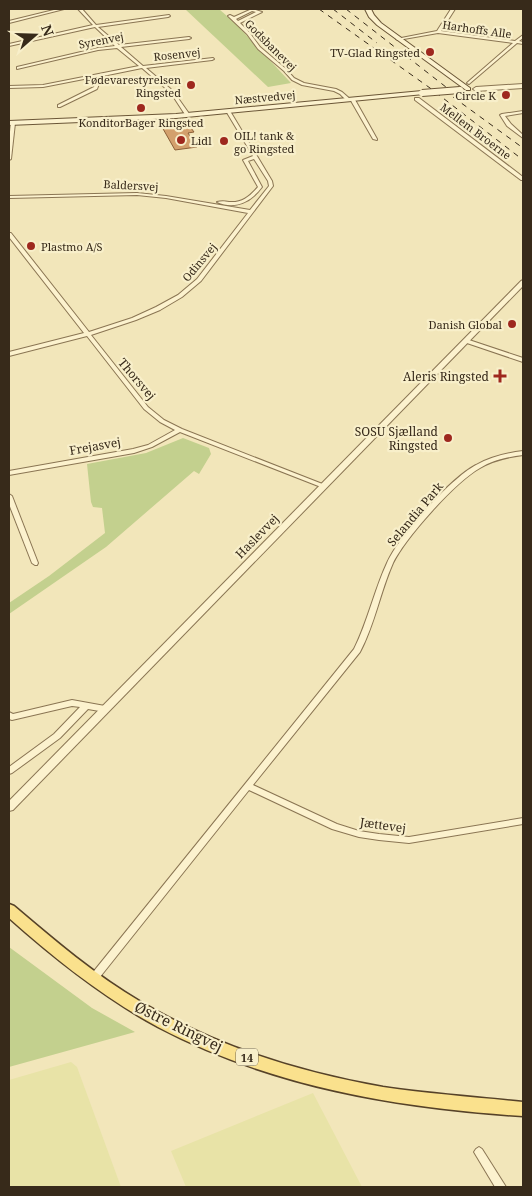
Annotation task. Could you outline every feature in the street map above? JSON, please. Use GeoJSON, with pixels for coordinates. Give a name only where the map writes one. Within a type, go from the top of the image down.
{"type":"FeatureCollection","features":[{"type":"Feature","properties":{"kind":"main road"},"geometry":{"type":"LineString","coordinates":[[368,9],[374,18],[398,39],[443,73],[468,86]]}},
{"type":"Feature","properties":{"kind":"main road","name":"Næstvedvej"},"geometry":{"type":"LineString","coordinates":[[11,123],[188,115],[350,99],[420,96],[460,90],[468,86],[476,89]]}},
{"type":"Feature","properties":{"kind":"main road","name":"Østre Ringvej"},"geometry":{"type":"LineString","coordinates":[[9,910],[93,979],[137,1007],[189,1034],[256,1061],[313,1079],[384,1094],[523,1109]]}},
{"type":"Feature","properties":{"kind":"street"},"geometry":{"type":"LineString","coordinates":[[9,22],[62,9]]}},
{"type":"Feature","properties":{"kind":"street"},"geometry":{"type":"LineString","coordinates":[[80,9],[117,46],[172,92],[188,115]]}},
{"type":"Feature","properties":{"kind":"street"},"geometry":{"type":"LineString","coordinates":[[438,32],[453,9]]}},
{"type":"Feature","properties":{"kind":"street","name":"Godsbanevej"},"geometry":{"type":"LineString","coordinates":[[237,23],[260,12],[252,10],[232,18],[237,23],[248,32],[259,48],[293,79],[303,84],[335,90],[350,99]]}},
{"type":"Feature","properties":{"kind":"street"},"geometry":{"type":"LineString","coordinates":[[9,46],[96,26],[168,16]]}},
{"type":"Feature","properties":{"kind":"street","name":"Harhoffs Alle"},"geometry":{"type":"LineString","coordinates":[[398,39],[438,32],[523,43]]}},
{"type":"Feature","properties":{"kind":"street"},"geometry":{"type":"LineString","coordinates":[[468,86],[523,36]]}},
{"type":"Feature","properties":{"kind":"street","name":"Syrenvej"},"geometry":{"type":"LineString","coordinates":[[18,68],[117,46],[189,38]]}},
{"type":"Feature","properties":{"kind":"street","name":"Rosenvej"},"geometry":{"type":"LineString","coordinates":[[9,87],[43,86],[143,67],[212,59]]}},
{"type":"Feature","properties":{"kind":"street"},"geometry":{"type":"LineString","coordinates":[[60,106],[96,88],[97,84],[90,77]]}},
{"type":"Feature","properties":{"kind":"street","name":"Næstvedvej"},"geometry":{"type":"LineString","coordinates":[[476,89],[523,86]]}},
{"type":"Feature","properties":{"kind":"street","name":"Mellem Broerne"},"geometry":{"type":"LineString","coordinates":[[420,96],[523,179]]}},
{"type":"Feature","properties":{"kind":"street"},"geometry":{"type":"LineString","coordinates":[[350,99],[375,139]]}},
{"type":"Feature","properties":{"kind":"street"},"geometry":{"type":"LineString","coordinates":[[228,111],[270,181],[270,186],[264,194],[255,193]]}},
{"type":"Feature","properties":{"kind":"street"},"geometry":{"type":"LineString","coordinates":[[523,112],[502,115],[509,126],[523,137]]}},
{"type":"Feature","properties":{"kind":"street"},"geometry":{"type":"LineString","coordinates":[[9,158],[11,123]]}},
{"type":"Feature","properties":{"kind":"street"},"geometry":{"type":"LineString","coordinates":[[220,202],[238,205],[260,187],[245,160],[256,157]]}},
{"type":"Feature","properties":{"kind":"street","name":"Baldersvej"},"geometry":{"type":"LineString","coordinates":[[9,197],[137,194],[166,197],[251,212]]}},
{"type":"Feature","properties":{"kind":"street","name":"Odinsvej"},"geometry":{"type":"LineString","coordinates":[[9,354],[124,323],[152,313],[186,293],[199,280],[264,194]]}},
{"type":"Feature","properties":{"kind":"street","name":"Thorsvej"},"geometry":{"type":"LineString","coordinates":[[9,234],[146,408],[180,430],[323,486]]}},
{"type":"Feature","properties":{"kind":"street","name":"Haslevvej"},"geometry":{"type":"LineString","coordinates":[[9,807],[523,282]]}},
{"type":"Feature","properties":{"kind":"street"},"geometry":{"type":"LineString","coordinates":[[466,341],[523,360]]}},
{"type":"Feature","properties":{"kind":"street","name":"Frejasvej"},"geometry":{"type":"LineString","coordinates":[[9,473],[134,451],[150,446],[180,430]]}},
{"type":"Feature","properties":{"kind":"street","name":"Selandia Park"},"geometry":{"type":"LineString","coordinates":[[248,786],[357,650],[368,631],[391,561],[404,541],[457,482],[474,468],[498,458],[523,453]]}},
{"type":"Feature","properties":{"kind":"street"},"geometry":{"type":"LineString","coordinates":[[9,496],[35,563]]}},
{"type":"Feature","properties":{"kind":"street"},"geometry":{"type":"LineString","coordinates":[[9,715],[12,717],[72,703],[105,709]]}},
{"type":"Feature","properties":{"kind":"street"},"geometry":{"type":"LineString","coordinates":[[9,771],[58,736],[86,706]]}},
{"type":"Feature","properties":{"kind":"street"},"geometry":{"type":"LineString","coordinates":[[93,979],[248,786]]}},
{"type":"Feature","properties":{"kind":"street","name":"Jættevej"},"geometry":{"type":"LineString","coordinates":[[248,786],[335,827],[359,834],[387,838],[409,840],[523,821]]}},
{"type":"Feature","properties":{"kind":"street"},"geometry":{"type":"LineString","coordinates":[[478,1152],[500,1187]]}},
{"type":"Feature","properties":{"kind":"shaded area"},"geometry":{"type":"Polygon","coordinates":[[[71,1062],[77,1067],[121,1187],[9,1187],[9,1080],[71,1062]]]}},
{"type":"Feature","properties":{"kind":"shaded area"},"geometry":{"type":"Polygon","coordinates":[[[313,1093],[362,1187],[186,1187],[171,1151],[313,1093]]]}},
{"type":"Feature","properties":{"kind":"green space"},"geometry":{"type":"Polygon","coordinates":[[[185,9],[219,9],[236,24],[291,83],[268,87],[185,9]]]}},
{"type":"Feature","properties":{"kind":"green space"},"geometry":{"type":"Polygon","coordinates":[[[183,438],[209,448],[211,454],[199,474],[194,471],[106,547],[9,614],[9,603],[49,576],[105,533],[102,508],[93,507],[91,502],[87,464],[146,453],[183,438]]]}},
{"type":"Feature","properties":{"kind":"green space"},"geometry":{"type":"Polygon","coordinates":[[[9,947],[92,1008],[135,1032],[9,1067],[9,947]]]}},
{"type":"Feature","properties":{"kind":"building","name":"Lidl"},"geometry":{"type":"Polygon","coordinates":[[[188,124],[194,132],[188,133],[197,147],[175,150],[162,127],[188,124]]]}},
{"type":"Feature","properties":{"kind":"railway"},"geometry":{"type":"LineString","coordinates":[[319,9],[430,88],[523,160]]}},
{"type":"Feature","properties":{"kind":"railway"},"geometry":{"type":"LineString","coordinates":[[333,9],[377,43]]}},
{"type":"Feature","properties":{"kind":"railway"},"geometry":{"type":"LineString","coordinates":[[346,9],[460,98]]}},
{"type":"Feature","properties":{"kind":"railway"},"geometry":{"type":"LineString","coordinates":[[453,97],[523,148]]}},
{"type":"Feature","properties":{"kind":"place","name":"TV-Glad Ringsted"},"geometry":{"type":"Point","coordinates":[430,52]}},
{"type":"Feature","properties":{"kind":"place","name":"Fødevarestyrelsen Ringsted"},"geometry":{"type":"Point","coordinates":[191,85]}},
{"type":"Feature","properties":{"kind":"place","name":"Circle K"},"geometry":{"type":"Point","coordinates":[506,95]}},
{"type":"Feature","properties":{"kind":"place","name":"KonditorBager Ringsted"},"geometry":{"type":"Point","coordinates":[141,108]}},
{"type":"Feature","properties":{"kind":"place","name":"Lidl"},"geometry":{"type":"Point","coordinates":[181,140]}},
{"type":"Feature","properties":{"kind":"place","name":"OIL! tank & go Ringsted"},"geometry":{"type":"Point","coordinates":[224,141]}},
{"type":"Feature","properties":{"kind":"place","name":"Plastmo A/S"},"geometry":{"type":"Point","coordinates":[31,246]}},
{"type":"Feature","properties":{"kind":"place","name":"Danish Global"},"geometry":{"type":"Point","coordinates":[512,324]}},
{"type":"Feature","properties":{"kind":"place","name":"Aleris Ringsted"},"geometry":{"type":"Point","coordinates":[500,376]}},
{"type":"Feature","properties":{"kind":"place","name":"SOSU Sjælland Ringsted"},"geometry":{"type":"Point","coordinates":[448,438]}}]}
